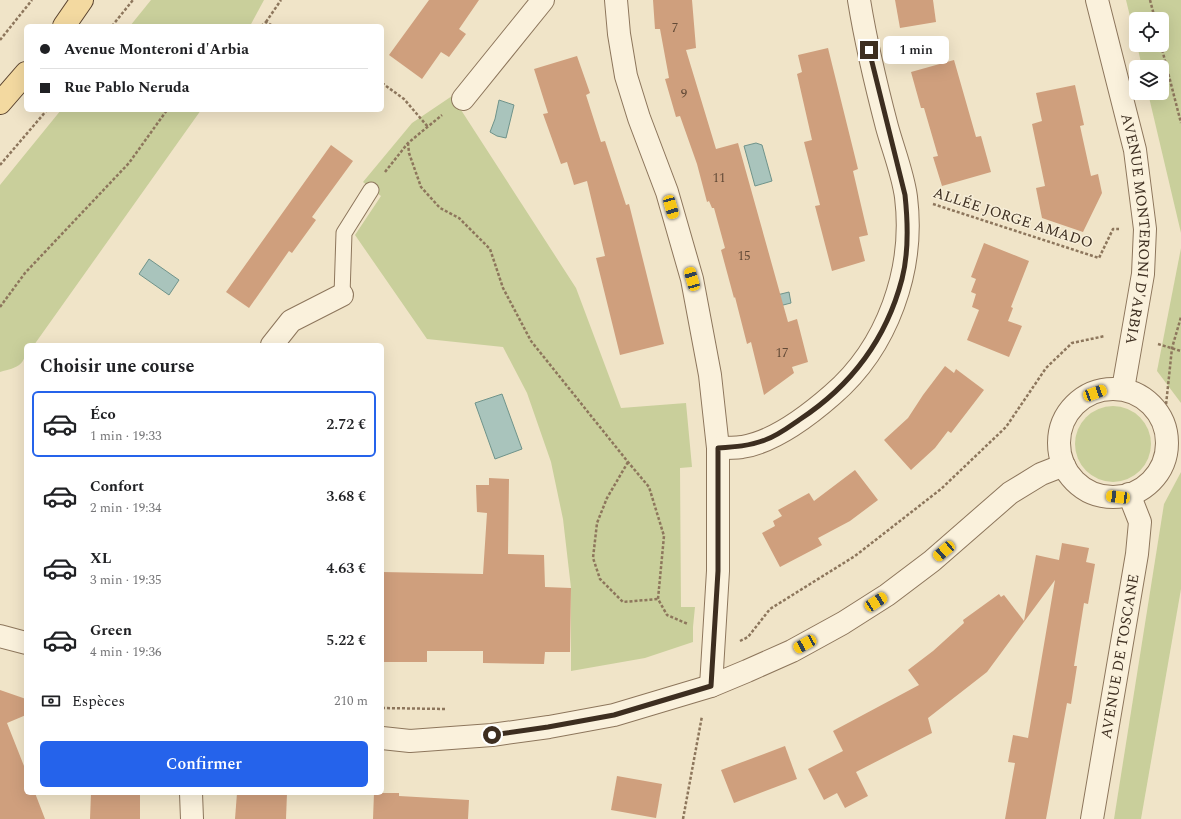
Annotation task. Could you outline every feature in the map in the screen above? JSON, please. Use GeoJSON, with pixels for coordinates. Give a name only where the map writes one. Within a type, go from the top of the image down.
{"type":"FeatureCollection","features":[{"type":"Feature","properties":{"kind":"main road"},"geometry":{"type":"LineString","coordinates":[[65,24],[82,0]]}},
{"type":"Feature","properties":{"kind":"main road"},"geometry":{"type":"LineString","coordinates":[[0,103],[24,75]]}},
{"type":"Feature","properties":{"kind":"street"},"geometry":{"type":"LineString","coordinates":[[463,99],[542,0]]}},
{"type":"Feature","properties":{"kind":"street"},"geometry":{"type":"LineString","coordinates":[[616,0],[619,34],[626,76],[639,118],[667,192],[692,279],[710,375],[718,448],[718,571],[713,646],[702,689]]}},
{"type":"Feature","properties":{"kind":"street"},"geometry":{"type":"LineString","coordinates":[[718,448],[742,447],[766,440],[817,408],[840,388],[861,364],[879,337],[893,307],[902,278],[908,244],[907,212],[905,195],[865,35],[860,0]]}},
{"type":"Feature","properties":{"kind":"street","name":"AVENUE MONTERONI D'ARBIA"},"geometry":{"type":"LineString","coordinates":[[1098,0],[1135,150],[1145,229],[1143,274],[1122,389]]}},
{"type":"Feature","properties":{"kind":"street"},"geometry":{"type":"LineString","coordinates":[[274,343],[292,320],[342,295]]}},
{"type":"Feature","properties":{"kind":"street"},"geometry":{"type":"LineString","coordinates":[[1104,389],[1122,389],[1141,396],[1155,408],[1164,424],[1168,443],[1164,461],[1159,472],[1146,486],[1129,494],[1118,497],[1099,495],[1082,487],[1064,465],[1061,456],[1060,438],[1065,419],[1072,408],[1086,396],[1104,389]]}},
{"type":"Feature","properties":{"kind":"street"},"geometry":{"type":"LineString","coordinates":[[384,738],[410,741],[492,735],[614,715],[702,689],[747,672],[792,651],[843,623],[887,595],[932,561],[1010,493],[1041,474],[1064,465]]}},
{"type":"Feature","properties":{"kind":"street","name":"AVENUE DE TOSCANE"},"geometry":{"type":"LineString","coordinates":[[1092,819],[1138,554],[1140,522],[1129,494]]}},
{"type":"Feature","properties":{"kind":"street"},"geometry":{"type":"LineString","coordinates":[[0,636],[24,642]]}},
{"type":"Feature","properties":{"kind":"street"},"geometry":{"type":"LineString","coordinates":[[191,795],[192,819]]}},
{"type":"Feature","properties":{"kind":"lane"},"geometry":{"type":"LineString","coordinates":[[342,295],[344,233],[371,190]]}},
{"type":"Feature","properties":{"kind":"path"},"geometry":{"type":"LineString","coordinates":[[0,40],[32,0]]}},
{"type":"Feature","properties":{"kind":"path"},"geometry":{"type":"LineString","coordinates":[[114,24],[133,0]]}},
{"type":"Feature","properties":{"kind":"path"},"geometry":{"type":"LineString","coordinates":[[264,24],[281,0]]}},
{"type":"Feature","properties":{"kind":"path"},"geometry":{"type":"LineString","coordinates":[[1150,0],[1153,12]]}},
{"type":"Feature","properties":{"kind":"path"},"geometry":{"type":"LineString","coordinates":[[266,22],[270,24]]}},
{"type":"Feature","properties":{"kind":"path"},"geometry":{"type":"LineString","coordinates":[[1163,52],[1181,123]]}},
{"type":"Feature","properties":{"kind":"path"},"geometry":{"type":"LineString","coordinates":[[384,84],[404,99],[428,127]]}},
{"type":"Feature","properties":{"kind":"path"},"geometry":{"type":"LineString","coordinates":[[371,190],[408,142],[463,99]]}},
{"type":"Feature","properties":{"kind":"path"},"geometry":{"type":"LineString","coordinates":[[0,165],[45,112]]}},
{"type":"Feature","properties":{"kind":"path"},"geometry":{"type":"LineString","coordinates":[[0,307],[25,273],[129,163],[166,112]]}},
{"type":"Feature","properties":{"kind":"path"},"geometry":{"type":"LineString","coordinates":[[408,142],[409,154],[421,187],[440,208],[459,218],[490,249],[503,288],[531,341],[649,487],[664,536],[658,599],[667,615],[713,646],[748,637],[770,608],[855,556],[941,489],[1006,427],[1046,368],[1072,343],[1102,336],[1132,338],[1181,351]]}},
{"type":"Feature","properties":{"kind":"path","name":"ALLÉE JORGE AMADO"},"geometry":{"type":"LineString","coordinates":[[905,195],[1099,258],[1113,229],[1145,229]]}},
{"type":"Feature","properties":{"kind":"path"},"geometry":{"type":"LineString","coordinates":[[1164,424],[1172,348],[1181,317]]}},
{"type":"Feature","properties":{"kind":"path"},"geometry":{"type":"LineString","coordinates":[[628,462],[607,498],[597,523],[593,558],[600,579],[623,602],[658,599]]}},
{"type":"Feature","properties":{"kind":"path"},"geometry":{"type":"LineString","coordinates":[[683,819],[702,716],[702,689]]}},
{"type":"Feature","properties":{"kind":"path"},"geometry":{"type":"LineString","coordinates":[[384,708],[452,710]]}},
{"type":"Feature","properties":{"kind":"green space"},"geometry":{"type":"Polygon","coordinates":[[[151,0],[264,0],[251,24],[132,24],[151,0]]]}},
{"type":"Feature","properties":{"kind":"green space"},"geometry":{"type":"Polygon","coordinates":[[[1126,0],[1181,0],[1181,233],[1150,100],[1169,100],[1169,60],[1140,60],[1139,52],[1169,52],[1169,12],[1129,12],[1126,0]]]}},
{"type":"Feature","properties":{"kind":"green space"},"geometry":{"type":"Polygon","coordinates":[[[452,96],[576,288],[621,408],[686,403],[692,467],[680,468],[681,607],[695,607],[693,642],[645,658],[571,671],[571,588],[563,519],[551,462],[527,393],[503,347],[427,339],[355,235],[381,196],[363,182],[412,123],[452,96]]]}},
{"type":"Feature","properties":{"kind":"green space"},"geometry":{"type":"Polygon","coordinates":[[[59,112],[200,112],[35,343],[24,343],[23,361],[12,369],[0,372],[0,185],[59,112]]]}},
{"type":"Feature","properties":{"kind":"green space"},"geometry":{"type":"Polygon","coordinates":[[[1181,248],[1181,403],[1157,371],[1181,248]]]}},
{"type":"Feature","properties":{"kind":"green space"},"geometry":{"type":"Polygon","coordinates":[[[1113,406],[1127,409],[1140,417],[1148,430],[1151,444],[1148,458],[1140,471],[1127,479],[1113,482],[1099,479],[1086,471],[1078,458],[1075,444],[1078,430],[1086,417],[1099,409],[1113,406]]]}},
{"type":"Feature","properties":{"kind":"green space"},"geometry":{"type":"Polygon","coordinates":[[[1181,472],[1181,589],[1141,819],[1114,819],[1164,504],[1181,472]]]}},
{"type":"Feature","properties":{"kind":"water"},"geometry":{"type":"Polygon","coordinates":[[[499,100],[514,105],[506,138],[497,136],[490,132],[495,119],[499,100]]]}},
{"type":"Feature","properties":{"kind":"water"},"geometry":{"type":"Polygon","coordinates":[[[756,143],[762,145],[772,181],[755,186],[744,146],[756,143]]]}},
{"type":"Feature","properties":{"kind":"water"},"geometry":{"type":"Polygon","coordinates":[[[149,259],[179,280],[169,295],[139,274],[149,259]]]}},
{"type":"Feature","properties":{"kind":"water"},"geometry":{"type":"Polygon","coordinates":[[[789,292],[791,303],[752,313],[749,302],[789,292]]]}},
{"type":"Feature","properties":{"kind":"water"},"geometry":{"type":"Polygon","coordinates":[[[502,394],[522,449],[495,459],[475,403],[502,394]]]}},
{"type":"Feature","properties":{"kind":"building"},"geometry":{"type":"Polygon","coordinates":[[[429,0],[479,0],[459,29],[466,34],[449,57],[441,52],[422,79],[389,55],[429,0]]]}},
{"type":"Feature","properties":{"kind":"building"},"geometry":{"type":"Polygon","coordinates":[[[653,0],[692,0],[696,48],[686,50],[716,149],[738,143],[788,322],[797,319],[808,362],[792,367],[794,373],[764,395],[751,342],[747,344],[721,250],[725,248],[714,208],[712,208],[709,201],[707,202],[697,164],[680,116],[676,117],[665,79],[669,78],[660,29],[655,29],[653,0]]]}},
{"type":"Feature","properties":{"kind":"building"},"geometry":{"type":"Polygon","coordinates":[[[895,0],[933,0],[936,22],[900,28],[895,0]]]}},
{"type":"Feature","properties":{"kind":"building"},"geometry":{"type":"Polygon","coordinates":[[[828,48],[858,169],[853,171],[868,235],[859,237],[865,261],[832,271],[815,206],[820,205],[804,142],[812,140],[797,74],[802,72],[798,55],[828,48]]]}},
{"type":"Feature","properties":{"kind":"building"},"geometry":{"type":"Polygon","coordinates":[[[577,56],[590,93],[586,95],[601,142],[605,141],[626,205],[629,204],[664,344],[620,355],[596,258],[605,256],[587,181],[574,185],[567,162],[561,164],[543,114],[548,113],[534,69],[577,56]]]}},
{"type":"Feature","properties":{"kind":"building"},"geometry":{"type":"Polygon","coordinates":[[[954,60],[976,137],[981,136],[991,172],[942,186],[933,157],[938,156],[924,108],[921,108],[911,72],[954,60]]]}},
{"type":"Feature","properties":{"kind":"building"},"geometry":{"type":"Polygon","coordinates":[[[1075,85],[1084,125],[1080,126],[1091,176],[1098,174],[1102,193],[1083,232],[1042,218],[1036,188],[1045,186],[1032,124],[1042,121],[1036,93],[1075,85]]]}},
{"type":"Feature","properties":{"kind":"building"},"geometry":{"type":"Polygon","coordinates":[[[331,145],[353,161],[312,217],[316,220],[292,253],[289,251],[249,308],[226,292],[331,145]]]}},
{"type":"Feature","properties":{"kind":"building"},"geometry":{"type":"Polygon","coordinates":[[[984,243],[1029,261],[1011,307],[1013,308],[1008,321],[1022,326],[1009,357],[967,340],[979,310],[972,307],[976,294],[971,292],[976,279],[971,277],[984,243]]]}},
{"type":"Feature","properties":{"kind":"building"},"geometry":{"type":"Polygon","coordinates":[[[945,366],[954,373],[956,369],[984,390],[951,433],[948,431],[935,448],[911,470],[884,440],[908,418],[945,366]]]}},
{"type":"Feature","properties":{"kind":"building"},"geometry":{"type":"Polygon","coordinates":[[[855,470],[878,500],[850,521],[818,538],[822,545],[780,567],[762,533],[775,526],[773,521],[782,516],[778,510],[809,493],[814,501],[855,470]]]}},
{"type":"Feature","properties":{"kind":"building"},"geometry":{"type":"Polygon","coordinates":[[[489,478],[509,479],[508,554],[544,555],[545,587],[571,588],[570,652],[545,652],[544,664],[483,663],[483,651],[427,651],[427,662],[384,662],[384,572],[483,574],[487,513],[477,512],[476,485],[489,485],[489,478]]]}},
{"type":"Feature","properties":{"kind":"building"},"geometry":{"type":"Polygon","coordinates":[[[1062,543],[1089,548],[1086,562],[1095,564],[1088,604],[1084,603],[1074,666],[1077,666],[1071,704],[1067,703],[1046,819],[1005,819],[1015,763],[1008,762],[1013,735],[1028,738],[1055,580],[987,672],[928,718],[932,733],[856,772],[868,796],[845,808],[837,793],[824,800],[808,769],[843,751],[833,731],[919,685],[908,670],[933,651],[964,623],[963,620],[999,594],[1001,597],[1004,595],[1024,621],[1036,555],[1059,560],[1062,543]]]}},
{"type":"Feature","properties":{"kind":"building"},"geometry":{"type":"Polygon","coordinates":[[[0,690],[24,698],[24,716],[7,723],[24,766],[24,795],[36,795],[45,819],[0,819],[0,690]]]}},
{"type":"Feature","properties":{"kind":"building"},"geometry":{"type":"Polygon","coordinates":[[[785,746],[797,779],[734,803],[721,770],[785,746]]]}},
{"type":"Feature","properties":{"kind":"building"},"geometry":{"type":"Polygon","coordinates":[[[617,776],[662,784],[656,818],[611,810],[617,776]]]}},
{"type":"Feature","properties":{"kind":"building"},"geometry":{"type":"Polygon","coordinates":[[[384,793],[399,793],[399,796],[469,800],[468,819],[373,819],[374,795],[384,795],[384,793]]]}},
{"type":"Feature","properties":{"kind":"building"},"geometry":{"type":"Polygon","coordinates":[[[91,795],[140,795],[140,819],[90,819],[91,795]]]}},
{"type":"Feature","properties":{"kind":"building"},"geometry":{"type":"Polygon","coordinates":[[[237,795],[287,795],[286,819],[235,819],[237,795]]]}},
{"type":"Feature","properties":{"kind":"route"},"geometry":{"type":"LineString","coordinates":[[492,735],[614,715],[670,700],[711,686],[718,571],[718,448],[742,447],[766,440],[817,408],[840,388],[861,364],[879,337],[893,307],[902,278],[908,244],[905,195],[869,50]]}}]}
